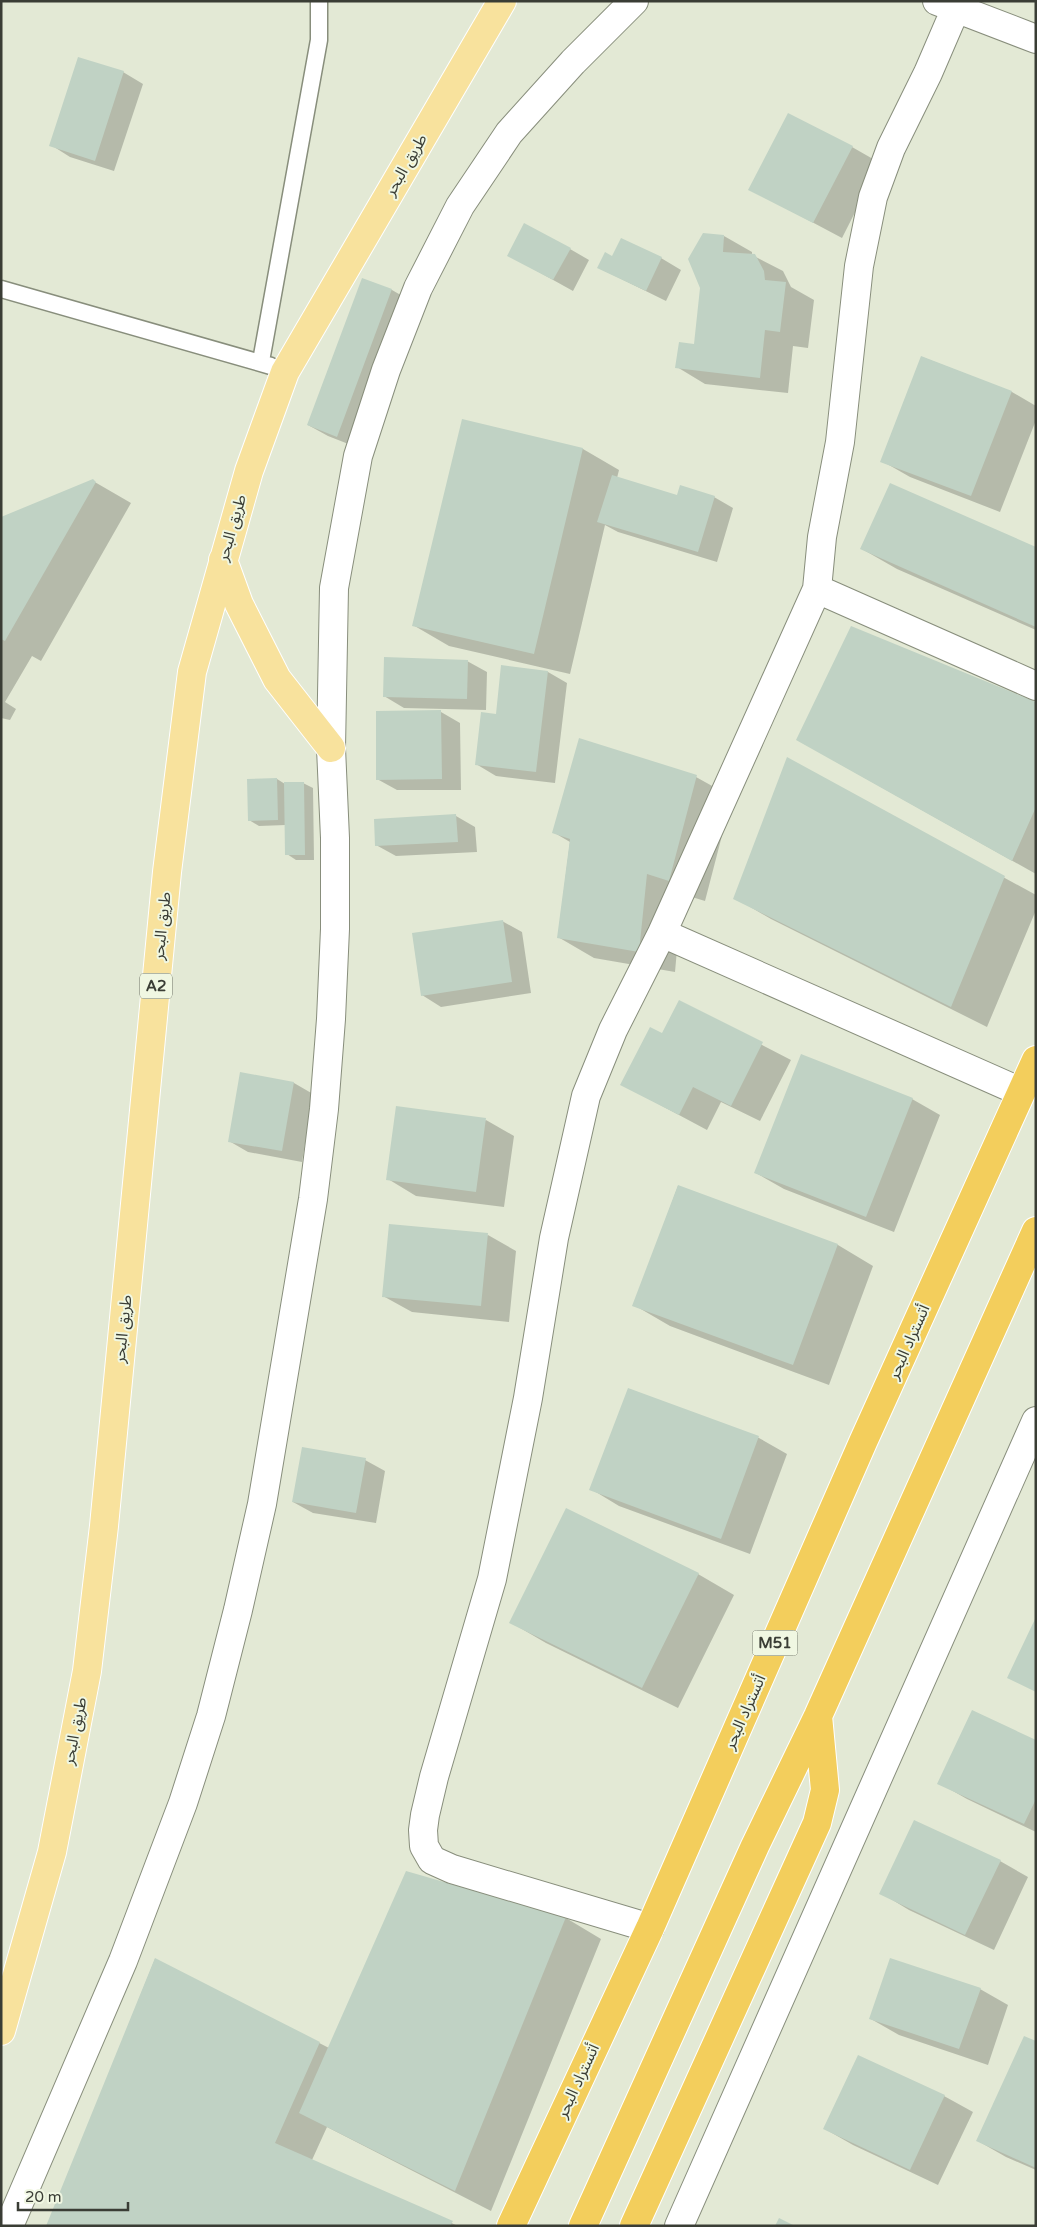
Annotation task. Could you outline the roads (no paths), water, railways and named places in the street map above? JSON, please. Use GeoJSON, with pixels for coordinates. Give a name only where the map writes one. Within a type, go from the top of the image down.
{"type":"FeatureCollection","features":[{"type":"Feature","properties":{"kind":"highway","name":"أتستراد البحر"},"geometry":{"type":"LineString","coordinates":[[511,2226],[650,1928],[860,1451],[1036,1060]]}},
{"type":"Feature","properties":{"kind":"highway"},"geometry":{"type":"LineString","coordinates":[[583,2226],[755,1846],[818,1716],[1036,1231]]}},
{"type":"Feature","properties":{"kind":"highway"},"geometry":{"type":"LineString","coordinates":[[634,2226],[817,1823],[826,1790],[818,1716]]}},
{"type":"Feature","properties":{"kind":"main road","name":"طريق البحر"},"geometry":{"type":"LineString","coordinates":[[1,2031],[52,1852],[87,1671],[104,1526],[177,778],[192,672],[249,471],[273,367],[502,1]]}},
{"type":"Feature","properties":{"kind":"main road"},"geometry":{"type":"LineString","coordinates":[[9,2226],[123,1961],[183,1803],[211,1716],[262,1504],[313,1199],[324,1109],[332,1019],[335,929],[335,838],[331,748],[334,588],[358,456],[386,370],[418,288],[460,206],[509,133],[573,62],[634,1]]}},
{"type":"Feature","properties":{"kind":"main road"},"geometry":{"type":"LineString","coordinates":[[650,1928],[452,1869],[432,1860],[424,1846],[423,1830],[434,1777],[492,1579],[528,1398],[554,1238],[586,1096],[613,1030],[662,933],[817,589],[822,537],[840,442],[859,266],[873,196],[891,148],[928,73],[950,4],[1036,40]]}},
{"type":"Feature","properties":{"kind":"main road"},"geometry":{"type":"LineString","coordinates":[[223,560],[239,604],[277,679],[331,748]]}},
{"type":"Feature","properties":{"kind":"main road"},"geometry":{"type":"LineString","coordinates":[[817,589],[1036,686]]}},
{"type":"Feature","properties":{"kind":"main road"},"geometry":{"type":"LineString","coordinates":[[662,933],[1020,1092]]}},
{"type":"Feature","properties":{"kind":"main road"},"geometry":{"type":"LineString","coordinates":[[679,2226],[1036,1421]]}},
{"type":"Feature","properties":{"kind":"lane"},"geometry":{"type":"LineString","coordinates":[[1,289],[273,367],[319,40],[319,1]]}}]}
